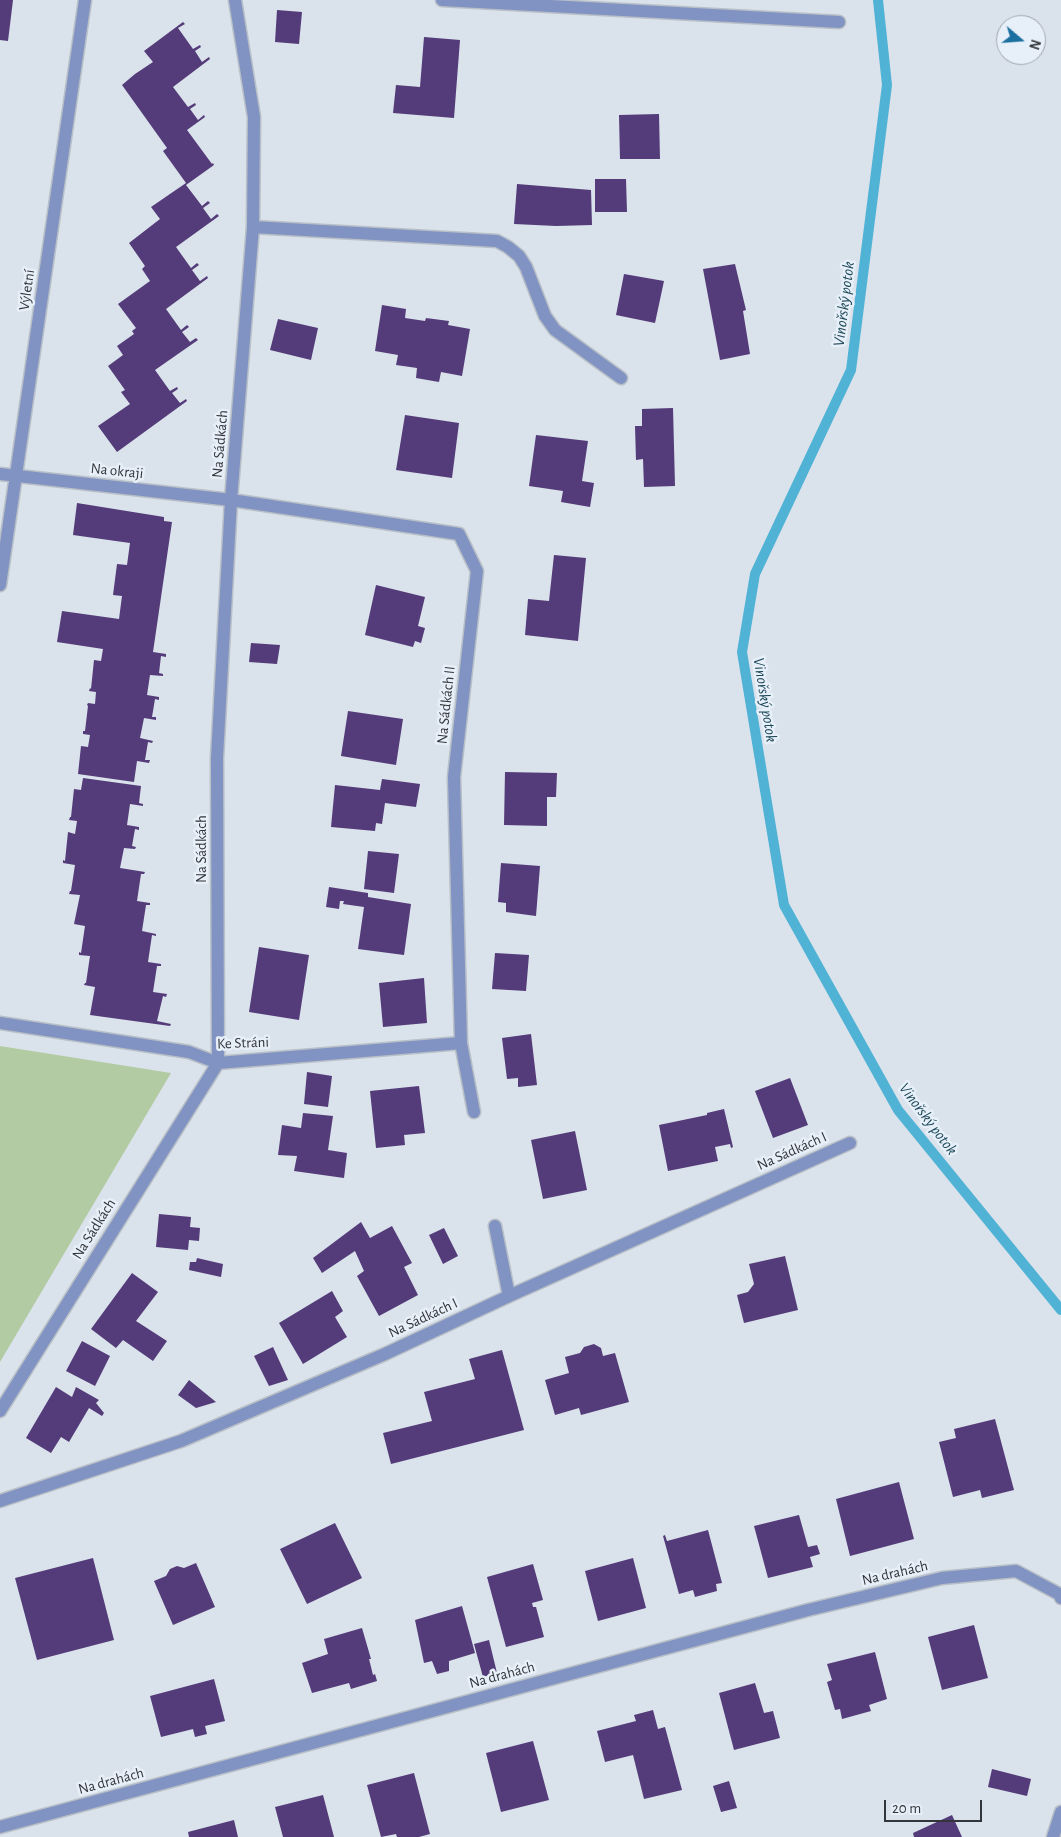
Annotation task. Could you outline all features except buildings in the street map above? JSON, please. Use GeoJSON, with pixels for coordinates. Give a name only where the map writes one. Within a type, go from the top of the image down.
{"type":"FeatureCollection","features":[{"type":"Feature","properties":{"kind":"street","name":"Výletní"},"geometry":{"type":"LineString","coordinates":[[0,585],[85,0]]}},
{"type":"Feature","properties":{"kind":"street","name":"Na Sádkách"},"geometry":{"type":"LineString","coordinates":[[0,1411],[218,1063],[218,758],[231,500],[253,227],[254,117],[235,0]]}},
{"type":"Feature","properties":{"kind":"street"},"geometry":{"type":"LineString","coordinates":[[442,0],[839,22]]}},
{"type":"Feature","properties":{"kind":"street"},"geometry":{"type":"LineString","coordinates":[[253,227],[497,241],[519,256],[526,267],[545,316],[555,330],[621,378]]}},
{"type":"Feature","properties":{"kind":"street","name":"Na okraji"},"geometry":{"type":"LineString","coordinates":[[0,474],[231,500]]}},
{"type":"Feature","properties":{"kind":"street","name":"Na Sádkách II"},"geometry":{"type":"LineString","coordinates":[[231,500],[459,534],[477,571],[454,777],[461,1043],[474,1112]]}},
{"type":"Feature","properties":{"kind":"street","name":"Ke Stráni"},"geometry":{"type":"LineString","coordinates":[[0,1023],[189,1052],[218,1063],[461,1043]]}},
{"type":"Feature","properties":{"kind":"street","name":"Na Sádkách I"},"geometry":{"type":"LineString","coordinates":[[0,1501],[181,1441],[385,1354],[509,1296],[850,1143]]}},
{"type":"Feature","properties":{"kind":"street"},"geometry":{"type":"LineString","coordinates":[[495,1226],[509,1296]]}},
{"type":"Feature","properties":{"kind":"street","name":"Na drahách"},"geometry":{"type":"LineString","coordinates":[[0,1827],[808,1610],[942,1578],[1016,1571],[1059,1594],[1061,1598]]}},
{"type":"Feature","properties":{"kind":"street"},"geometry":{"type":"LineString","coordinates":[[1053,1837],[1061,1812]]}},
{"type":"Feature","properties":{"kind":"green space"},"geometry":{"type":"Polygon","coordinates":[[[0,1046],[171,1073],[0,1362],[0,1046]]]}},
{"type":"Feature","properties":{"kind":"waterway","name":"Vinořský potok"},"geometry":{"type":"LineString","coordinates":[[878,0],[887,85],[851,370],[755,574],[742,652],[784,905],[898,1110],[1061,1310]]}}]}
